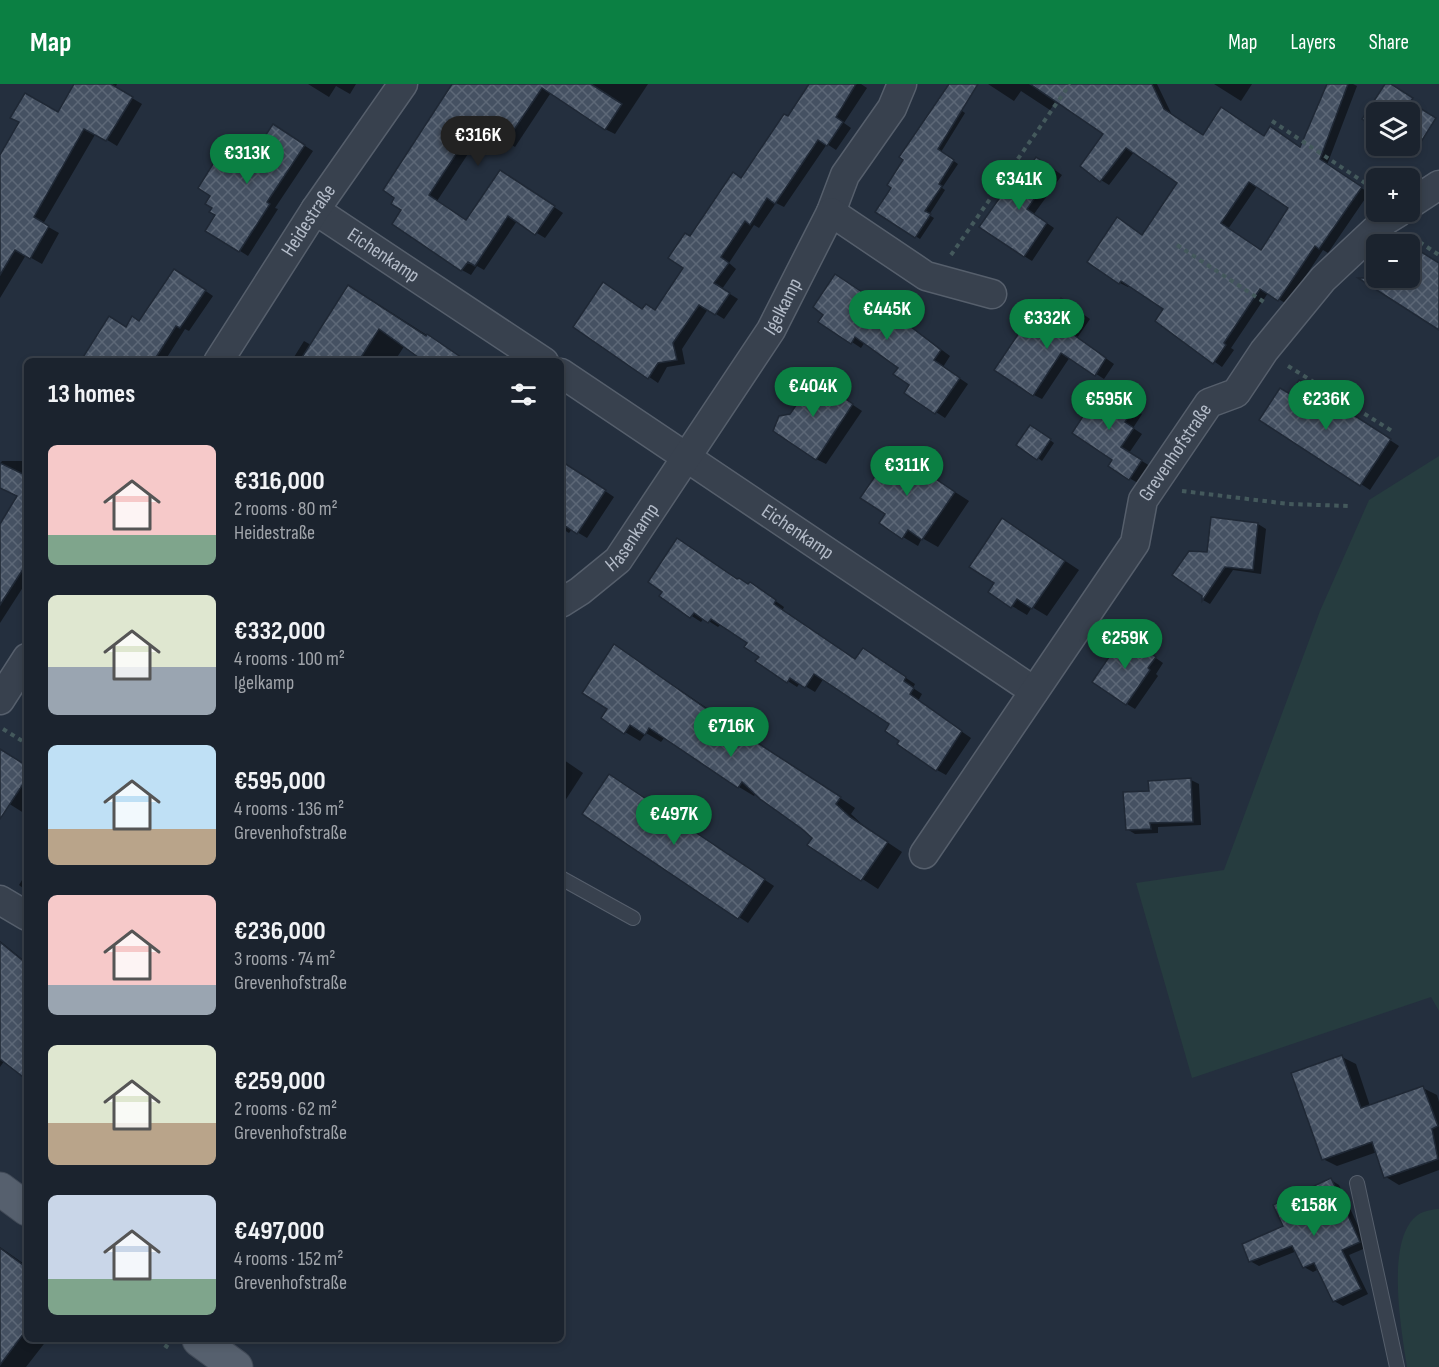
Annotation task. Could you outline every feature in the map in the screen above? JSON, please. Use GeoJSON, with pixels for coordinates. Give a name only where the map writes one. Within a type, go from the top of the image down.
{"type":"FeatureCollection","features":[{"type":"Feature","properties":{"kind":"main road"},"geometry":{"type":"LineString","coordinates":[[0,1189],[24,1207]]}},
{"type":"Feature","properties":{"kind":"main road"},"geometry":{"type":"LineString","coordinates":[[202,1342],[236,1367]]}},
{"type":"Feature","properties":{"kind":"street","name":"Heidestraße"},"geometry":{"type":"LineString","coordinates":[[221,358],[315,210],[403,84]]}},
{"type":"Feature","properties":{"kind":"street","name":"Igelkamp"},"geometry":{"type":"LineString","coordinates":[[687,456],[771,330],[831,212],[845,175],[892,108],[902,84]]}},
{"type":"Feature","properties":{"kind":"street"},"geometry":{"type":"LineString","coordinates":[[1420,197],[1439,185]]}},
{"type":"Feature","properties":{"kind":"street","name":"Eichenkamp"},"geometry":{"type":"LineString","coordinates":[[315,210],[538,358]]}},
{"type":"Feature","properties":{"kind":"street"},"geometry":{"type":"LineString","coordinates":[[831,212],[926,276],[992,294]]}},
{"type":"Feature","properties":{"kind":"street","name":"Grevenhofstraße"},"geometry":{"type":"LineString","coordinates":[[924,854],[1135,543],[1143,500],[1209,403],[1236,393],[1264,351],[1323,279],[1384,222]]}},
{"type":"Feature","properties":{"kind":"street","name":"Eichenkamp"},"geometry":{"type":"LineString","coordinates":[[564,375],[1034,691]]}},
{"type":"Feature","properties":{"kind":"street","name":"Hasenkamp"},"geometry":{"type":"LineString","coordinates":[[564,601],[618,560],[687,456]]}},
{"type":"Feature","properties":{"kind":"street"},"geometry":{"type":"LineString","coordinates":[[0,700],[24,663]]}},
{"type":"Feature","properties":{"kind":"street"},"geometry":{"type":"LineString","coordinates":[[0,900],[24,914]]}},
{"type":"Feature","properties":{"kind":"lane"},"geometry":{"type":"LineString","coordinates":[[564,880],[633,918]]}},
{"type":"Feature","properties":{"kind":"lane"},"geometry":{"type":"LineString","coordinates":[[1357,1183],[1397,1367]]}},
{"type":"Feature","properties":{"kind":"path"},"geometry":{"type":"LineString","coordinates":[[935,278],[1070,84]]}},
{"type":"Feature","properties":{"kind":"path"},"geometry":{"type":"LineString","coordinates":[[1272,121],[1366,184]]}},
{"type":"Feature","properties":{"kind":"path"},"geometry":{"type":"LineString","coordinates":[[1177,244],[1290,319]]}},
{"type":"Feature","properties":{"kind":"path"},"geometry":{"type":"LineString","coordinates":[[1264,351],[1392,431]]}},
{"type":"Feature","properties":{"kind":"path"},"geometry":{"type":"LineString","coordinates":[[1151,487],[1289,504],[1350,506]]}},
{"type":"Feature","properties":{"kind":"path"},"geometry":{"type":"LineString","coordinates":[[0,727],[24,742]]}},
{"type":"Feature","properties":{"kind":"green space"},"geometry":{"type":"Polygon","coordinates":[[[1439,456],[1439,1011],[1431,997],[1192,1078],[1136,883],[1224,870],[1320,611],[1369,500],[1439,456]]]}},
{"type":"Feature","properties":{"kind":"green space"},"geometry":{"type":"Polygon","coordinates":[[[1439,1209],[1439,1367],[1407,1367],[1398,1285],[1402,1241],[1409,1224],[1421,1213],[1439,1209]]]}},
{"type":"Feature","properties":{"kind":"building"},"geometry":{"type":"Polygon","coordinates":[[[74,84],[111,84],[133,97],[106,141],[84,129],[34,217],[49,226],[30,259],[15,250],[0,275],[0,155],[19,122],[10,118],[25,93],[58,112],[74,84]]]}},
{"type":"Feature","properties":{"kind":"building"},"geometry":{"type":"Polygon","coordinates":[[[452,84],[591,84],[622,104],[605,130],[542,88],[505,143],[476,124],[429,195],[466,220],[500,170],[555,206],[535,235],[508,216],[475,266],[468,262],[461,271],[392,224],[401,210],[391,204],[394,198],[383,190],[452,84]]]}},
{"type":"Feature","properties":{"kind":"building"},"geometry":{"type":"Polygon","coordinates":[[[809,84],[856,84],[836,117],[843,122],[827,146],[818,140],[775,204],[767,198],[750,225],[745,221],[721,257],[729,263],[714,283],[730,293],[715,315],[699,305],[673,343],[677,360],[658,363],[648,379],[573,327],[603,282],[642,309],[646,304],[655,310],[683,268],[668,258],[685,233],[690,236],[733,172],[741,178],[784,114],[788,116],[809,84]]]}},
{"type":"Feature","properties":{"kind":"building"},"geometry":{"type":"Polygon","coordinates":[[[949,84],[978,84],[938,149],[954,160],[939,184],[942,186],[925,211],[931,214],[915,238],[875,212],[891,188],[887,185],[903,160],[899,157],[949,84]]]}},
{"type":"Feature","properties":{"kind":"building"},"geometry":{"type":"Polygon","coordinates":[[[1030,84],[1152,84],[1164,109],[1203,135],[1221,107],[1264,136],[1270,126],[1300,147],[1327,84],[1348,84],[1320,159],[1362,187],[1319,249],[1315,246],[1278,301],[1260,289],[1224,343],[1226,345],[1213,364],[1155,321],[1163,309],[1121,281],[1119,284],[1087,262],[1117,217],[1142,235],[1177,183],[1126,148],[1100,182],[1080,166],[1103,134],[1030,84]],[[1249,182],[1221,223],[1261,250],[1288,208],[1249,182]]]}},
{"type":"Feature","properties":{"kind":"building"},"geometry":{"type":"Polygon","coordinates":[[[1385,84],[1391,84],[1413,98],[1410,102],[1373,102],[1385,84]]]}},
{"type":"Feature","properties":{"kind":"building"},"geometry":{"type":"Polygon","coordinates":[[[1420,108],[1436,118],[1420,143],[1420,108]]]}},
{"type":"Feature","properties":{"kind":"building"},"geometry":{"type":"Polygon","coordinates":[[[273,124],[305,145],[267,202],[270,204],[239,252],[205,231],[215,215],[209,212],[212,208],[205,204],[210,196],[198,188],[226,143],[250,159],[273,124]]]}},
{"type":"Feature","properties":{"kind":"building"},"geometry":{"type":"Polygon","coordinates":[[[1036,157],[1055,170],[1027,209],[1047,223],[1024,257],[979,227],[1003,193],[1010,197],[1036,157]]]}},
{"type":"Feature","properties":{"kind":"building"},"geometry":{"type":"Polygon","coordinates":[[[1420,251],[1439,263],[1439,330],[1374,288],[1420,288],[1420,251]]]}},
{"type":"Feature","properties":{"kind":"building"},"geometry":{"type":"Polygon","coordinates":[[[174,269],[206,290],[180,328],[176,326],[156,358],[83,358],[109,316],[126,327],[132,316],[139,321],[174,269]]]}},
{"type":"Feature","properties":{"kind":"building"},"geometry":{"type":"Polygon","coordinates":[[[835,274],[889,310],[941,350],[934,360],[960,378],[935,414],[904,393],[909,385],[893,374],[898,368],[855,337],[851,344],[818,322],[823,315],[813,307],[835,274]]]}},
{"type":"Feature","properties":{"kind":"building"},"geometry":{"type":"Polygon","coordinates":[[[348,285],[462,358],[419,358],[379,329],[361,358],[302,358],[348,285]]]}},
{"type":"Feature","properties":{"kind":"building"},"geometry":{"type":"Polygon","coordinates":[[[1061,298],[1083,313],[1070,332],[1106,358],[1095,376],[1061,353],[1033,396],[994,370],[1025,324],[1038,332],[1061,298]]]}},
{"type":"Feature","properties":{"kind":"building"},"geometry":{"type":"Polygon","coordinates":[[[810,375],[853,404],[816,460],[773,431],[779,416],[790,414],[801,398],[800,391],[810,375]]]}},
{"type":"Feature","properties":{"kind":"building"},"geometry":{"type":"Polygon","coordinates":[[[1299,380],[1391,439],[1360,486],[1259,420],[1280,388],[1290,394],[1299,380]]]}},
{"type":"Feature","properties":{"kind":"building"},"geometry":{"type":"Polygon","coordinates":[[[1103,386],[1134,408],[1125,422],[1134,428],[1121,447],[1142,460],[1129,480],[1108,466],[1112,460],[1072,433],[1103,386]]]}},
{"type":"Feature","properties":{"kind":"building"},"geometry":{"type":"Polygon","coordinates":[[[1030,425],[1051,439],[1037,460],[1016,445],[1030,425]]]}},
{"type":"Feature","properties":{"kind":"building"},"geometry":{"type":"Polygon","coordinates":[[[893,450],[955,492],[922,540],[908,530],[902,539],[879,523],[885,514],[860,498],[893,450]]]}},
{"type":"Feature","properties":{"kind":"building"},"geometry":{"type":"Polygon","coordinates":[[[0,463],[24,475],[24,568],[0,605],[0,524],[17,496],[0,488],[0,463]]]}},
{"type":"Feature","properties":{"kind":"building"},"geometry":{"type":"Polygon","coordinates":[[[564,463],[606,490],[577,534],[564,525],[564,463]]]}},
{"type":"Feature","properties":{"kind":"building"},"geometry":{"type":"Polygon","coordinates":[[[1211,517],[1258,523],[1253,570],[1225,567],[1202,601],[1202,596],[1172,575],[1189,551],[1207,552],[1211,517]]]}},
{"type":"Feature","properties":{"kind":"building"},"geometry":{"type":"Polygon","coordinates":[[[1002,518],[1065,561],[1032,609],[1017,599],[1011,608],[988,592],[994,583],[969,567],[1002,518]]]}},
{"type":"Feature","properties":{"kind":"building"},"geometry":{"type":"Polygon","coordinates":[[[677,538],[737,579],[748,584],[750,582],[776,600],[774,604],[855,659],[863,648],[906,677],[904,681],[914,688],[910,694],[962,731],[936,771],[897,744],[899,741],[885,731],[889,724],[814,674],[805,688],[790,678],[787,683],[755,661],[759,657],[744,647],[747,643],[711,619],[708,623],[694,613],[690,618],[659,596],[662,592],[648,582],[677,538]]]}},
{"type":"Feature","properties":{"kind":"building"},"geometry":{"type":"Polygon","coordinates":[[[1124,635],[1156,657],[1148,668],[1150,670],[1126,705],[1092,682],[1124,635]]]}},
{"type":"Feature","properties":{"kind":"building"},"geometry":{"type":"Polygon","coordinates":[[[614,644],[725,722],[841,797],[836,804],[850,817],[888,842],[861,881],[807,845],[812,838],[760,799],[742,782],[738,788],[649,728],[645,735],[630,725],[624,734],[601,718],[607,709],[582,693],[614,644]]]}},
{"type":"Feature","properties":{"kind":"building"},"geometry":{"type":"Polygon","coordinates":[[[0,749],[24,764],[24,783],[0,819],[0,749]]]}},
{"type":"Feature","properties":{"kind":"building"},"geometry":{"type":"Polygon","coordinates":[[[609,774],[765,879],[738,919],[582,814],[609,774]]]}},
{"type":"Feature","properties":{"kind":"building"},"geometry":{"type":"Polygon","coordinates":[[[1191,778],[1193,822],[1150,823],[1151,829],[1126,830],[1123,792],[1149,791],[1148,781],[1191,778]]]}},
{"type":"Feature","properties":{"kind":"building"},"geometry":{"type":"Polygon","coordinates":[[[0,942],[24,962],[24,1078],[0,1059],[0,942]]]}},
{"type":"Feature","properties":{"kind":"building"},"geometry":{"type":"Polygon","coordinates":[[[1342,1055],[1361,1108],[1423,1086],[1438,1126],[1432,1129],[1438,1159],[1384,1178],[1372,1142],[1322,1160],[1291,1073],[1342,1055]]]}},
{"type":"Feature","properties":{"kind":"building"},"geometry":{"type":"Polygon","coordinates":[[[1331,1178],[1360,1242],[1342,1250],[1361,1289],[1333,1302],[1314,1263],[1303,1268],[1292,1246],[1249,1262],[1242,1244],[1283,1226],[1273,1205],[1331,1178]]]}},
{"type":"Feature","properties":{"kind":"building"},"geometry":{"type":"Polygon","coordinates":[[[0,1248],[24,1266],[24,1333],[0,1365],[0,1248]]]}}]}
